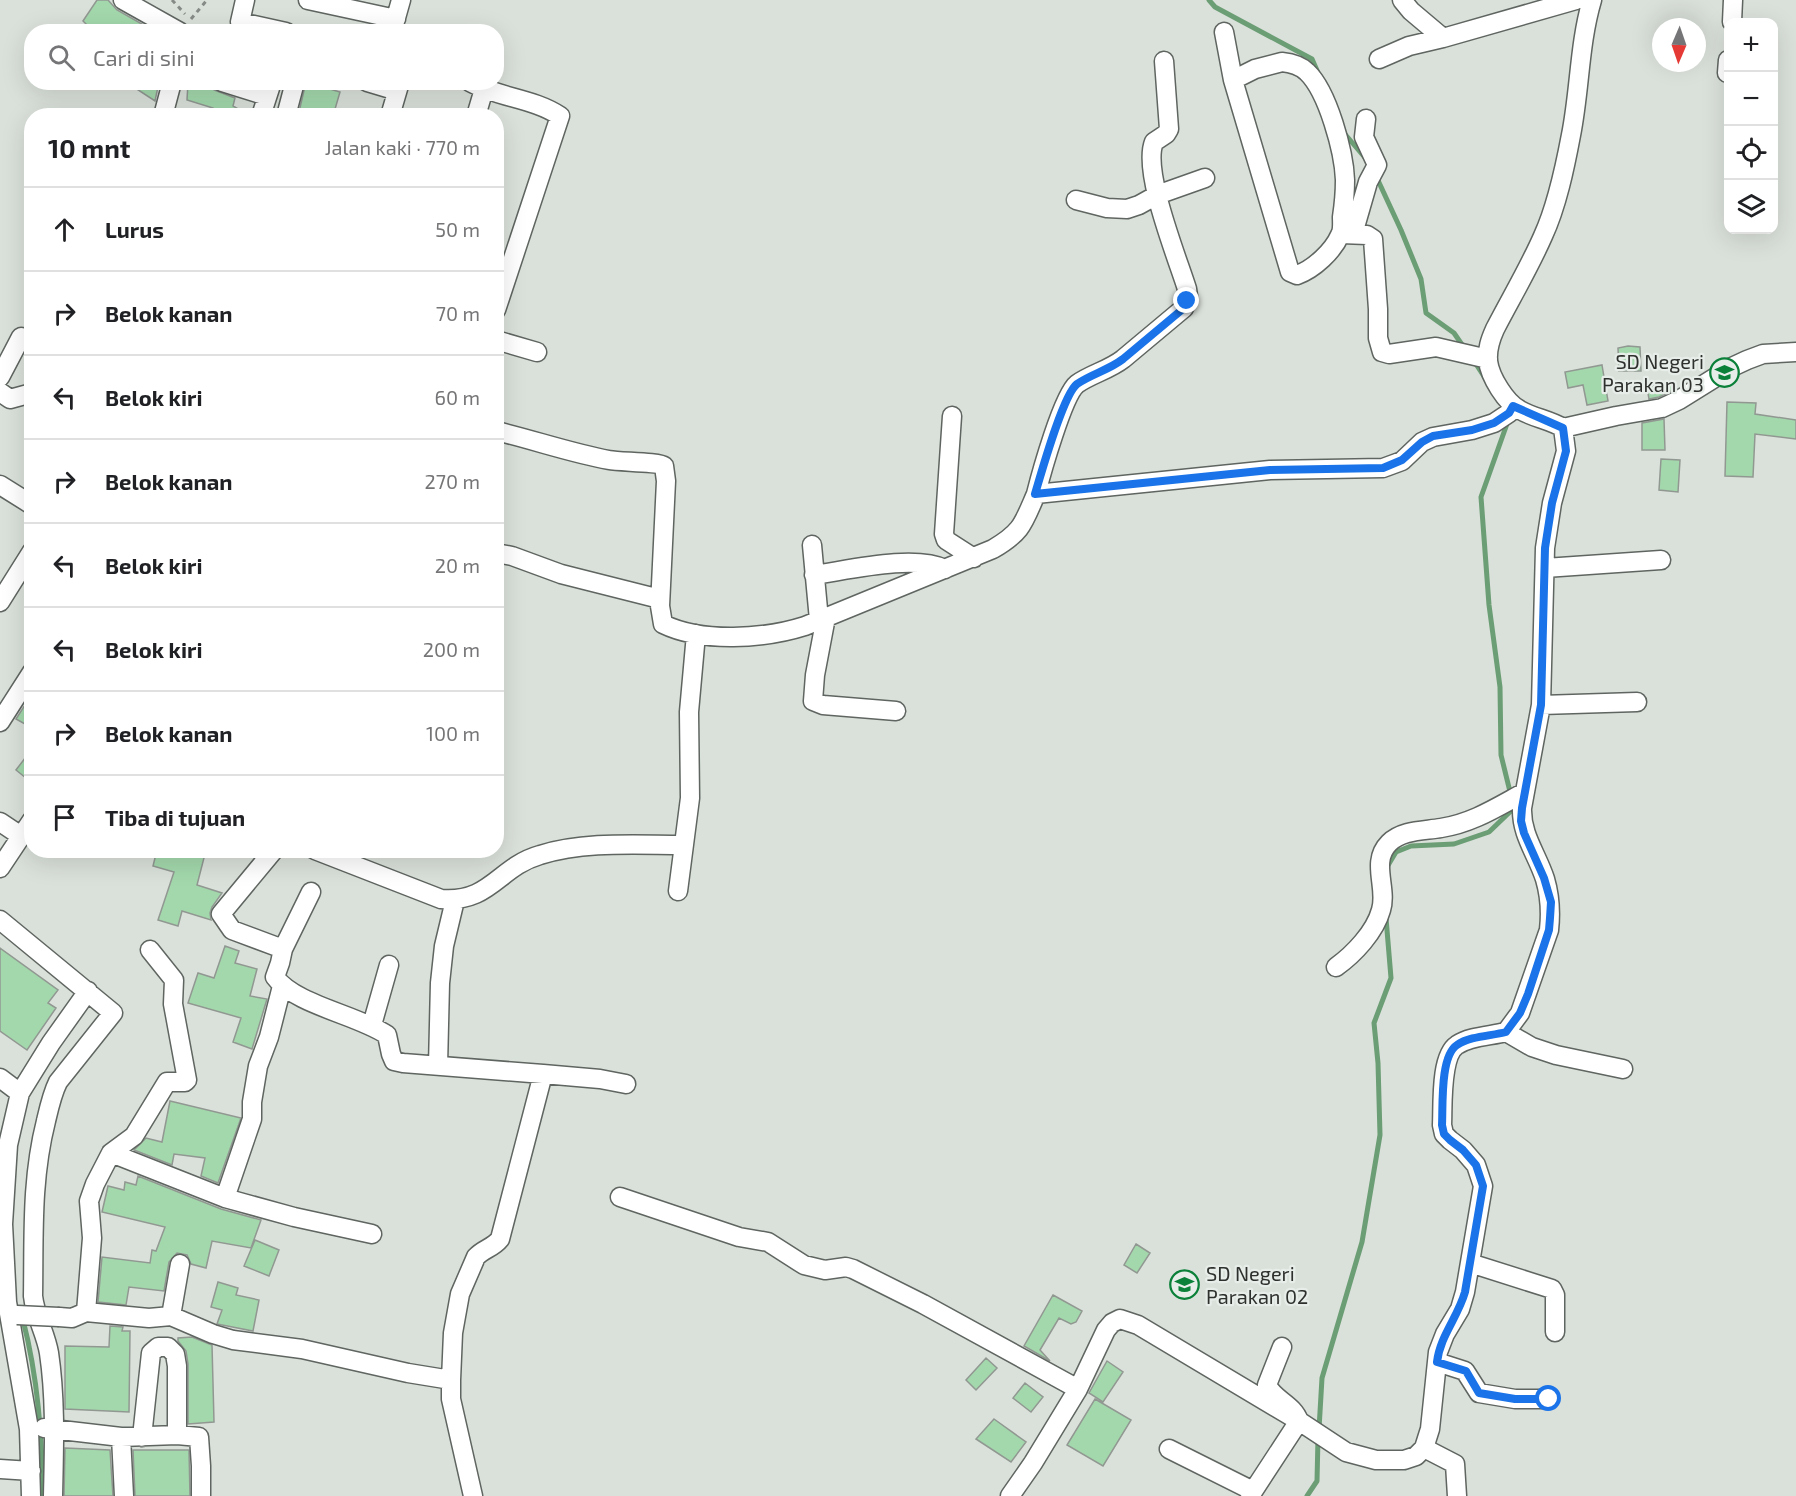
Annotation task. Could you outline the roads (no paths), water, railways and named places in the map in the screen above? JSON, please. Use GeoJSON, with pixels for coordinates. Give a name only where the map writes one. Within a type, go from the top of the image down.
{"type":"FeatureCollection","features":[{"type":"Feature","properties":{"kind":"street"},"geometry":{"type":"LineString","coordinates":[[123,0],[166,24]]}},
{"type":"Feature","properties":{"kind":"street"},"geometry":{"type":"LineString","coordinates":[[245,0],[240,22],[249,24]]}},
{"type":"Feature","properties":{"kind":"street"},"geometry":{"type":"LineString","coordinates":[[308,0],[391,24]]}},
{"type":"Feature","properties":{"kind":"street"},"geometry":{"type":"LineString","coordinates":[[394,24],[401,0]]}},
{"type":"Feature","properties":{"kind":"street"},"geometry":{"type":"LineString","coordinates":[[1402,0],[1411,11],[1443,38]]}},
{"type":"Feature","properties":{"kind":"street"},"geometry":{"type":"LineString","coordinates":[[1379,59],[1409,46],[1576,0]]}},
{"type":"Feature","properties":{"kind":"street"},"geometry":{"type":"LineString","coordinates":[[1505,414],[1501,392],[1484,358],[1495,329],[1544,235],[1551,216],[1571,137],[1592,0]]}},
{"type":"Feature","properties":{"kind":"street"},"geometry":{"type":"LineString","coordinates":[[1732,18],[1733,0]]}},
{"type":"Feature","properties":{"kind":"street"},"geometry":{"type":"LineString","coordinates":[[1224,32],[1233,80],[1290,272],[1297,275],[1316,264],[1347,234],[1377,165],[1364,137],[1366,119]]}},
{"type":"Feature","properties":{"kind":"street"},"geometry":{"type":"LineString","coordinates":[[504,433],[593,457],[639,464],[660,463],[664,466],[666,481],[660,617],[663,624],[671,628],[696,634],[746,636],[781,633],[822,619],[974,558],[1016,534],[1023,525],[1044,461],[1071,391],[1084,380],[1112,367],[1123,359],[1184,308],[1187,301],[1187,289],[1157,195],[1152,168],[1154,142],[1166,134],[1169,129],[1164,61]]}},
{"type":"Feature","properties":{"kind":"street"},"geometry":{"type":"LineString","coordinates":[[1233,80],[1255,69],[1282,62],[1298,65],[1314,79],[1336,132],[1343,160],[1347,234]]}},
{"type":"Feature","properties":{"kind":"street"},"geometry":{"type":"LineString","coordinates":[[165,108],[170,90]]}},
{"type":"Feature","properties":{"kind":"street"},"geometry":{"type":"LineString","coordinates":[[263,108],[269,90]]}},
{"type":"Feature","properties":{"kind":"street"},"geometry":{"type":"LineString","coordinates":[[288,108],[293,90]]}},
{"type":"Feature","properties":{"kind":"street"},"geometry":{"type":"LineString","coordinates":[[392,108],[398,90]]}},
{"type":"Feature","properties":{"kind":"street"},"geometry":{"type":"LineString","coordinates":[[476,108],[477,90]]}},
{"type":"Feature","properties":{"kind":"street"},"geometry":{"type":"LineString","coordinates":[[490,90],[539,105],[560,116],[504,286]]}},
{"type":"Feature","properties":{"kind":"street"},"geometry":{"type":"LineString","coordinates":[[1076,200],[1107,208],[1127,209],[1157,195],[1205,178]]}},
{"type":"Feature","properties":{"kind":"street"},"geometry":{"type":"LineString","coordinates":[[1347,234],[1371,236],[1374,243],[1378,338],[1382,352],[1389,354],[1436,347],[1484,358]]}},
{"type":"Feature","properties":{"kind":"street"},"geometry":{"type":"LineString","coordinates":[[0,377],[21,337]]}},
{"type":"Feature","properties":{"kind":"street"},"geometry":{"type":"LineString","coordinates":[[504,342],[537,352]]}},
{"type":"Feature","properties":{"kind":"street"},"geometry":{"type":"LineString","coordinates":[[1035,494],[1270,470],[1383,468],[1402,460],[1422,442],[1433,436],[1472,430],[1505,414],[1563,428],[1662,408],[1747,360],[1763,354],[1796,352]]}},
{"type":"Feature","properties":{"kind":"street"},"geometry":{"type":"LineString","coordinates":[[0,392],[10,399],[24,395]]}},
{"type":"Feature","properties":{"kind":"street"},"geometry":{"type":"LineString","coordinates":[[952,416],[944,534],[946,540],[974,558]]}},
{"type":"Feature","properties":{"kind":"street"},"geometry":{"type":"LineString","coordinates":[[1010,1496],[1078,1389],[1106,1330],[1120,1319],[1138,1325],[1346,1452],[1376,1460],[1404,1460],[1416,1456],[1424,1448],[1430,1429],[1437,1362],[1445,1334],[1460,1308],[1483,1186],[1476,1165],[1444,1134],[1442,1125],[1447,1059],[1456,1045],[1506,1032],[1520,1013],[1549,930],[1551,902],[1544,878],[1524,833],[1516,796],[1541,705],[1545,548],[1552,503],[1566,451],[1563,428]]}},
{"type":"Feature","properties":{"kind":"street"},"geometry":{"type":"LineString","coordinates":[[0,484],[24,500]]}},
{"type":"Feature","properties":{"kind":"street"},"geometry":{"type":"LineString","coordinates":[[812,545],[814,575],[822,619],[813,701],[823,705],[896,711]]}},
{"type":"Feature","properties":{"kind":"street"},"geometry":{"type":"LineString","coordinates":[[504,555],[526,560],[561,574],[660,598]]}},
{"type":"Feature","properties":{"kind":"street"},"geometry":{"type":"LineString","coordinates":[[1545,568],[1661,560]]}},
{"type":"Feature","properties":{"kind":"street"},"geometry":{"type":"LineString","coordinates":[[814,575],[920,562],[945,569]]}},
{"type":"Feature","properties":{"kind":"street"},"geometry":{"type":"LineString","coordinates":[[0,602],[24,564]]}},
{"type":"Feature","properties":{"kind":"street"},"geometry":{"type":"LineString","coordinates":[[678,891],[690,798],[689,712],[696,634]]}},
{"type":"Feature","properties":{"kind":"street"},"geometry":{"type":"LineString","coordinates":[[0,722],[24,684]]}},
{"type":"Feature","properties":{"kind":"street"},"geometry":{"type":"LineString","coordinates":[[1541,705],[1637,702]]}},
{"type":"Feature","properties":{"kind":"street"},"geometry":{"type":"LineString","coordinates":[[1336,967],[1361,945],[1382,910],[1381,853],[1388,844],[1397,836],[1471,822],[1516,796]]}},
{"type":"Feature","properties":{"kind":"street"},"geometry":{"type":"LineString","coordinates":[[0,822],[21,836]]}},
{"type":"Feature","properties":{"kind":"street"},"geometry":{"type":"LineString","coordinates":[[0,868],[24,832]]}},
{"type":"Feature","properties":{"kind":"street"},"geometry":{"type":"LineString","coordinates":[[336,858],[441,899],[455,900],[472,897],[523,860],[542,854],[595,846],[683,845]]}},
{"type":"Feature","properties":{"kind":"street"},"geometry":{"type":"LineString","coordinates":[[266,858],[221,914],[232,930],[283,949]]}},
{"type":"Feature","properties":{"kind":"street"},"geometry":{"type":"LineString","coordinates":[[311,892],[283,949],[275,977],[282,986],[340,1014],[372,1025],[387,1035],[394,1061],[403,1064],[600,1079],[626,1084]]}},
{"type":"Feature","properties":{"kind":"street"},"geometry":{"type":"LineString","coordinates":[[438,1066],[440,983],[444,946],[455,900]]}},
{"type":"Feature","properties":{"kind":"street"},"geometry":{"type":"LineString","coordinates":[[0,920],[113,1013],[58,1082],[39,1148],[34,1189],[34,1306],[49,1352],[41,1428],[31,1471],[31,1496]]}},
{"type":"Feature","properties":{"kind":"street"},"geometry":{"type":"LineString","coordinates":[[86,1312],[92,1238],[89,1201],[95,1184],[111,1153],[134,1136],[167,1082],[187,1080],[173,1004],[174,980],[150,950]]}},
{"type":"Feature","properties":{"kind":"street"},"geometry":{"type":"LineString","coordinates":[[372,1025],[389,965]]}},
{"type":"Feature","properties":{"kind":"street"},"geometry":{"type":"LineString","coordinates":[[225,1198],[252,1119],[252,1102],[258,1066],[269,1037],[282,986]]}},
{"type":"Feature","properties":{"kind":"street"},"geometry":{"type":"LineString","coordinates":[[52,1496],[41,1428],[8,1311],[2,1224],[4,1145],[25,1085],[51,1043],[88,992]]}},
{"type":"Feature","properties":{"kind":"street"},"geometry":{"type":"LineString","coordinates":[[1506,1032],[1532,1047],[1556,1056],[1623,1069]]}},
{"type":"Feature","properties":{"kind":"street"},"geometry":{"type":"LineString","coordinates":[[473,1496],[451,1399],[453,1333],[460,1294],[476,1257],[500,1239],[543,1074]]}},
{"type":"Feature","properties":{"kind":"street"},"geometry":{"type":"LineString","coordinates":[[0,1078],[54,1091]]}},
{"type":"Feature","properties":{"kind":"street"},"geometry":{"type":"LineString","coordinates":[[111,1153],[225,1198],[294,1217],[372,1234]]}},
{"type":"Feature","properties":{"kind":"street"},"geometry":{"type":"LineString","coordinates":[[620,1197],[738,1237],[768,1242],[804,1265],[825,1270],[846,1267],[853,1269],[923,1304],[1078,1389]]}},
{"type":"Feature","properties":{"kind":"street"},"geometry":{"type":"LineString","coordinates":[[1470,1263],[1552,1289],[1555,1295],[1555,1332]]}},
{"type":"Feature","properties":{"kind":"street"},"geometry":{"type":"LineString","coordinates":[[171,1316],[180,1264]]}},
{"type":"Feature","properties":{"kind":"street"},"geometry":{"type":"LineString","coordinates":[[8,1311],[72,1318],[86,1312],[149,1318],[171,1316],[233,1340],[302,1349],[408,1373],[451,1380]]}},
{"type":"Feature","properties":{"kind":"street"},"geometry":{"type":"LineString","coordinates":[[142,1437],[151,1353],[158,1347],[168,1347],[175,1354],[177,1435]]}},
{"type":"Feature","properties":{"kind":"street"},"geometry":{"type":"LineString","coordinates":[[1282,1347],[1267,1385],[1306,1426]]}},
{"type":"Feature","properties":{"kind":"street"},"geometry":{"type":"LineString","coordinates":[[1437,1362],[1466,1371],[1479,1393],[1515,1399],[1549,1399]]}},
{"type":"Feature","properties":{"kind":"street"},"geometry":{"type":"LineString","coordinates":[[1169,1449],[1251,1493],[1306,1426]]}},
{"type":"Feature","properties":{"kind":"street"},"geometry":{"type":"LineString","coordinates":[[41,1428],[121,1437],[177,1435],[199,1437],[201,1496]]}},
{"type":"Feature","properties":{"kind":"street"},"geometry":{"type":"LineString","coordinates":[[121,1437],[124,1496]]}},
{"type":"Feature","properties":{"kind":"street"},"geometry":{"type":"LineString","coordinates":[[1424,1448],[1455,1464],[1457,1496]]}},
{"type":"Feature","properties":{"kind":"street"},"geometry":{"type":"LineString","coordinates":[[0,1469],[31,1471]]}},
{"type":"Feature","properties":{"kind":"waterway"},"geometry":{"type":"LineString","coordinates":[[1209,0],[1215,7],[1312,59],[1319,75]]}},
{"type":"Feature","properties":{"kind":"waterway"},"geometry":{"type":"LineString","coordinates":[[1344,133],[1367,160]]}},
{"type":"Feature","properties":{"kind":"waterway"},"geometry":{"type":"LineString","coordinates":[[1376,176],[1421,279],[1426,313],[1454,333],[1465,349]]}},
{"type":"Feature","properties":{"kind":"waterway"},"geometry":{"type":"LineString","coordinates":[[1474,361],[1485,378]]}},
{"type":"Feature","properties":{"kind":"waterway"},"geometry":{"type":"LineString","coordinates":[[1387,867],[1396,852],[1411,846],[1454,844],[1489,832],[1514,808],[1501,755],[1500,687],[1489,605],[1481,497],[1508,421]]}},
{"type":"Feature","properties":{"kind":"waterway"},"geometry":{"type":"LineString","coordinates":[[1319,1429],[1322,1378],[1362,1242],[1380,1135],[1378,1063],[1374,1023],[1391,978],[1386,918]]}},
{"type":"Feature","properties":{"kind":"waterway"},"geometry":{"type":"LineString","coordinates":[[23,1320],[38,1407],[43,1496]]}},
{"type":"Feature","properties":{"kind":"waterway"},"geometry":{"type":"LineString","coordinates":[[1307,1496],[1317,1481],[1318,1438]]}},
{"type":"Feature","properties":{"kind":"place","name":"SD Negeri Parakan 03"},"geometry":{"type":"Point","coordinates":[1725,373]}},
{"type":"Feature","properties":{"kind":"place","name":"SD Negeri Parakan 02"},"geometry":{"type":"Point","coordinates":[1185,1285]}}]}
